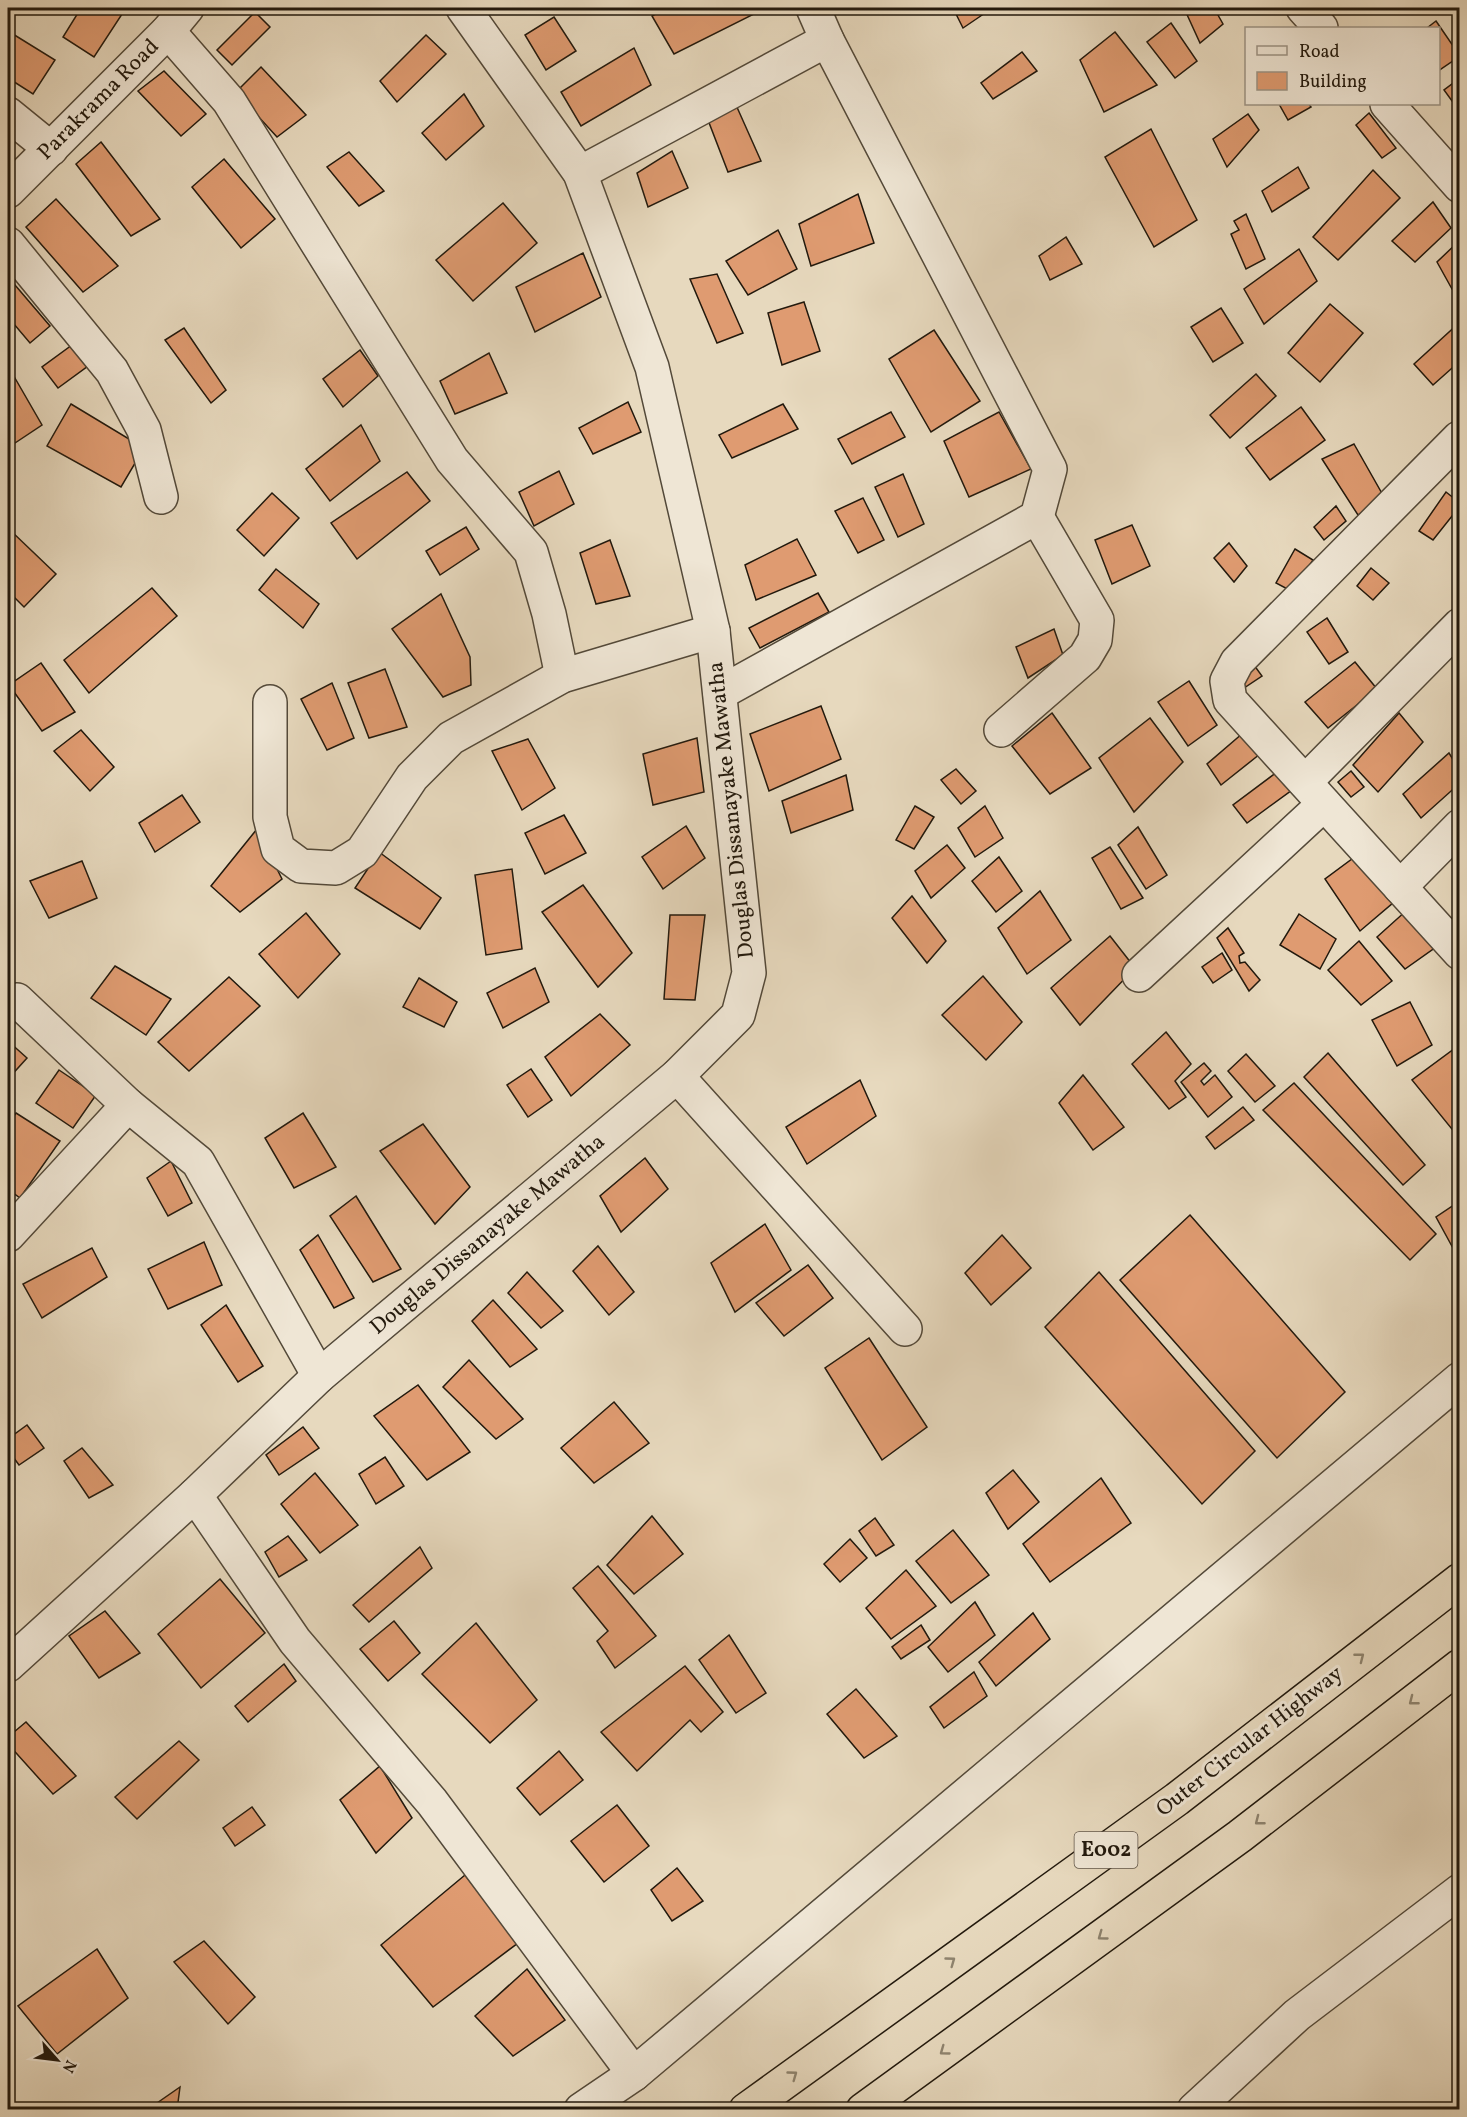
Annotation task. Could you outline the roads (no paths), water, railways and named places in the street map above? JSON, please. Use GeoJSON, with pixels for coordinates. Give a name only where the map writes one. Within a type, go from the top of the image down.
{"type":"FeatureCollection","features":[{"type":"Feature","properties":{"kind":"highway","name":"Outer Circular Highway"},"geometry":{"type":"LineString","coordinates":[[746,2109],[1177,1799],[1460,1580]]}},
{"type":"Feature","properties":{"kind":"highway"},"geometry":{"type":"LineString","coordinates":[[863,2109],[1240,1836],[1460,1666]]}},
{"type":"Feature","properties":{"kind":"street","name":"Douglas Dissanayake Mawatha"},"geometry":{"type":"LineString","coordinates":[[8,1665],[195,1495],[319,1376],[677,1076],[738,1015],[749,973],[713,631],[652,367],[580,173],[463,8]]}},
{"type":"Feature","properties":{"kind":"street"},"geometry":{"type":"LineString","coordinates":[[813,8],[827,40],[1050,469],[1037,517],[1096,620],[1095,640],[1085,657],[1001,730]]}},
{"type":"Feature","properties":{"kind":"street"},"geometry":{"type":"LineString","coordinates":[[1303,8],[1320,27]]}},
{"type":"Feature","properties":{"kind":"street"},"geometry":{"type":"LineString","coordinates":[[178,19],[452,460],[531,552],[549,614],[562,676]]}},
{"type":"Feature","properties":{"kind":"street","name":"Parakrama Road"},"geometry":{"type":"LineString","coordinates":[[8,191],[178,19]]}},
{"type":"Feature","properties":{"kind":"street"},"geometry":{"type":"LineString","coordinates":[[580,173],[827,40]]}},
{"type":"Feature","properties":{"kind":"street"},"geometry":{"type":"LineString","coordinates":[[1388,105],[1460,186]]}},
{"type":"Feature","properties":{"kind":"street"},"geometry":{"type":"LineString","coordinates":[[8,114],[51,149]]}},
{"type":"Feature","properties":{"kind":"street"},"geometry":{"type":"LineString","coordinates":[[8,244],[112,371],[144,430],[160,497]]}},
{"type":"Feature","properties":{"kind":"street"},"geometry":{"type":"LineString","coordinates":[[1459,438],[1237,662],[1227,681],[1230,700],[1460,953]]}},
{"type":"Feature","properties":{"kind":"street"},"geometry":{"type":"LineString","coordinates":[[720,693],[1037,517]]}},
{"type":"Feature","properties":{"kind":"street"},"geometry":{"type":"LineString","coordinates":[[1139,975],[1315,793],[1460,625]]}},
{"type":"Feature","properties":{"kind":"street"},"geometry":{"type":"LineString","coordinates":[[270,702],[270,818],[278,849],[301,866],[336,868],[362,852],[412,777],[451,738],[562,676],[713,631]]}},
{"type":"Feature","properties":{"kind":"street"},"geometry":{"type":"LineString","coordinates":[[1400,887],[1460,826]]}},
{"type":"Feature","properties":{"kind":"street"},"geometry":{"type":"LineString","coordinates":[[18,1000],[128,1105],[198,1162],[319,1376]]}},
{"type":"Feature","properties":{"kind":"street"},"geometry":{"type":"LineString","coordinates":[[677,1076],[905,1329]]}},
{"type":"Feature","properties":{"kind":"street"},"geometry":{"type":"LineString","coordinates":[[8,1235],[128,1105]]}},
{"type":"Feature","properties":{"kind":"street"},"geometry":{"type":"LineString","coordinates":[[581,2109],[634,2074],[1460,1379]]}},
{"type":"Feature","properties":{"kind":"street"},"geometry":{"type":"LineString","coordinates":[[195,1495],[295,1641],[432,1802],[634,2074]]}},
{"type":"Feature","properties":{"kind":"street"},"geometry":{"type":"LineString","coordinates":[[1194,2109],[1297,2015],[1460,1891]]}}]}
